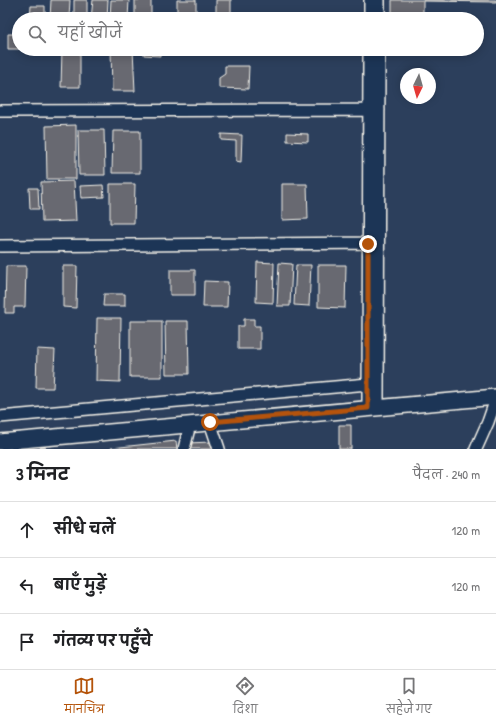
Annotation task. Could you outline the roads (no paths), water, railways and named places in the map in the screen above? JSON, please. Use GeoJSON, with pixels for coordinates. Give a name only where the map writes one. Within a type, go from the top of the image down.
{"type":"FeatureCollection","features":[{"type":"Feature","properties":{"kind":"street"},"geometry":{"type":"LineString","coordinates":[[370,0],[370,12]]}},
{"type":"Feature","properties":{"kind":"street"},"geometry":{"type":"LineString","coordinates":[[379,0],[379,12]]}},
{"type":"Feature","properties":{"kind":"street"},"geometry":{"type":"LineString","coordinates":[[370,56],[374,110]]}},
{"type":"Feature","properties":{"kind":"street"},"geometry":{"type":"LineString","coordinates":[[373,408],[374,110],[378,56]]}},
{"type":"Feature","properties":{"kind":"street"},"geometry":{"type":"LineString","coordinates":[[0,111],[374,110]]}},
{"type":"Feature","properties":{"kind":"street"},"geometry":{"type":"LineString","coordinates":[[0,246],[373,243]]}},
{"type":"Feature","properties":{"kind":"street"},"geometry":{"type":"LineString","coordinates":[[373,243],[368,384],[373,408]]}},
{"type":"Feature","properties":{"kind":"street"},"geometry":{"type":"LineString","coordinates":[[0,417],[368,384]]}},
{"type":"Feature","properties":{"kind":"street"},"geometry":{"type":"LineString","coordinates":[[0,442],[17,445],[210,422],[496,398],[488,422],[476,449]]}},
{"type":"Feature","properties":{"kind":"street"},"geometry":{"type":"LineString","coordinates":[[210,422],[219,449]]}},
{"type":"Feature","properties":{"kind":"street"},"geometry":{"type":"LineString","coordinates":[[184,449],[190,424]]}}]}
